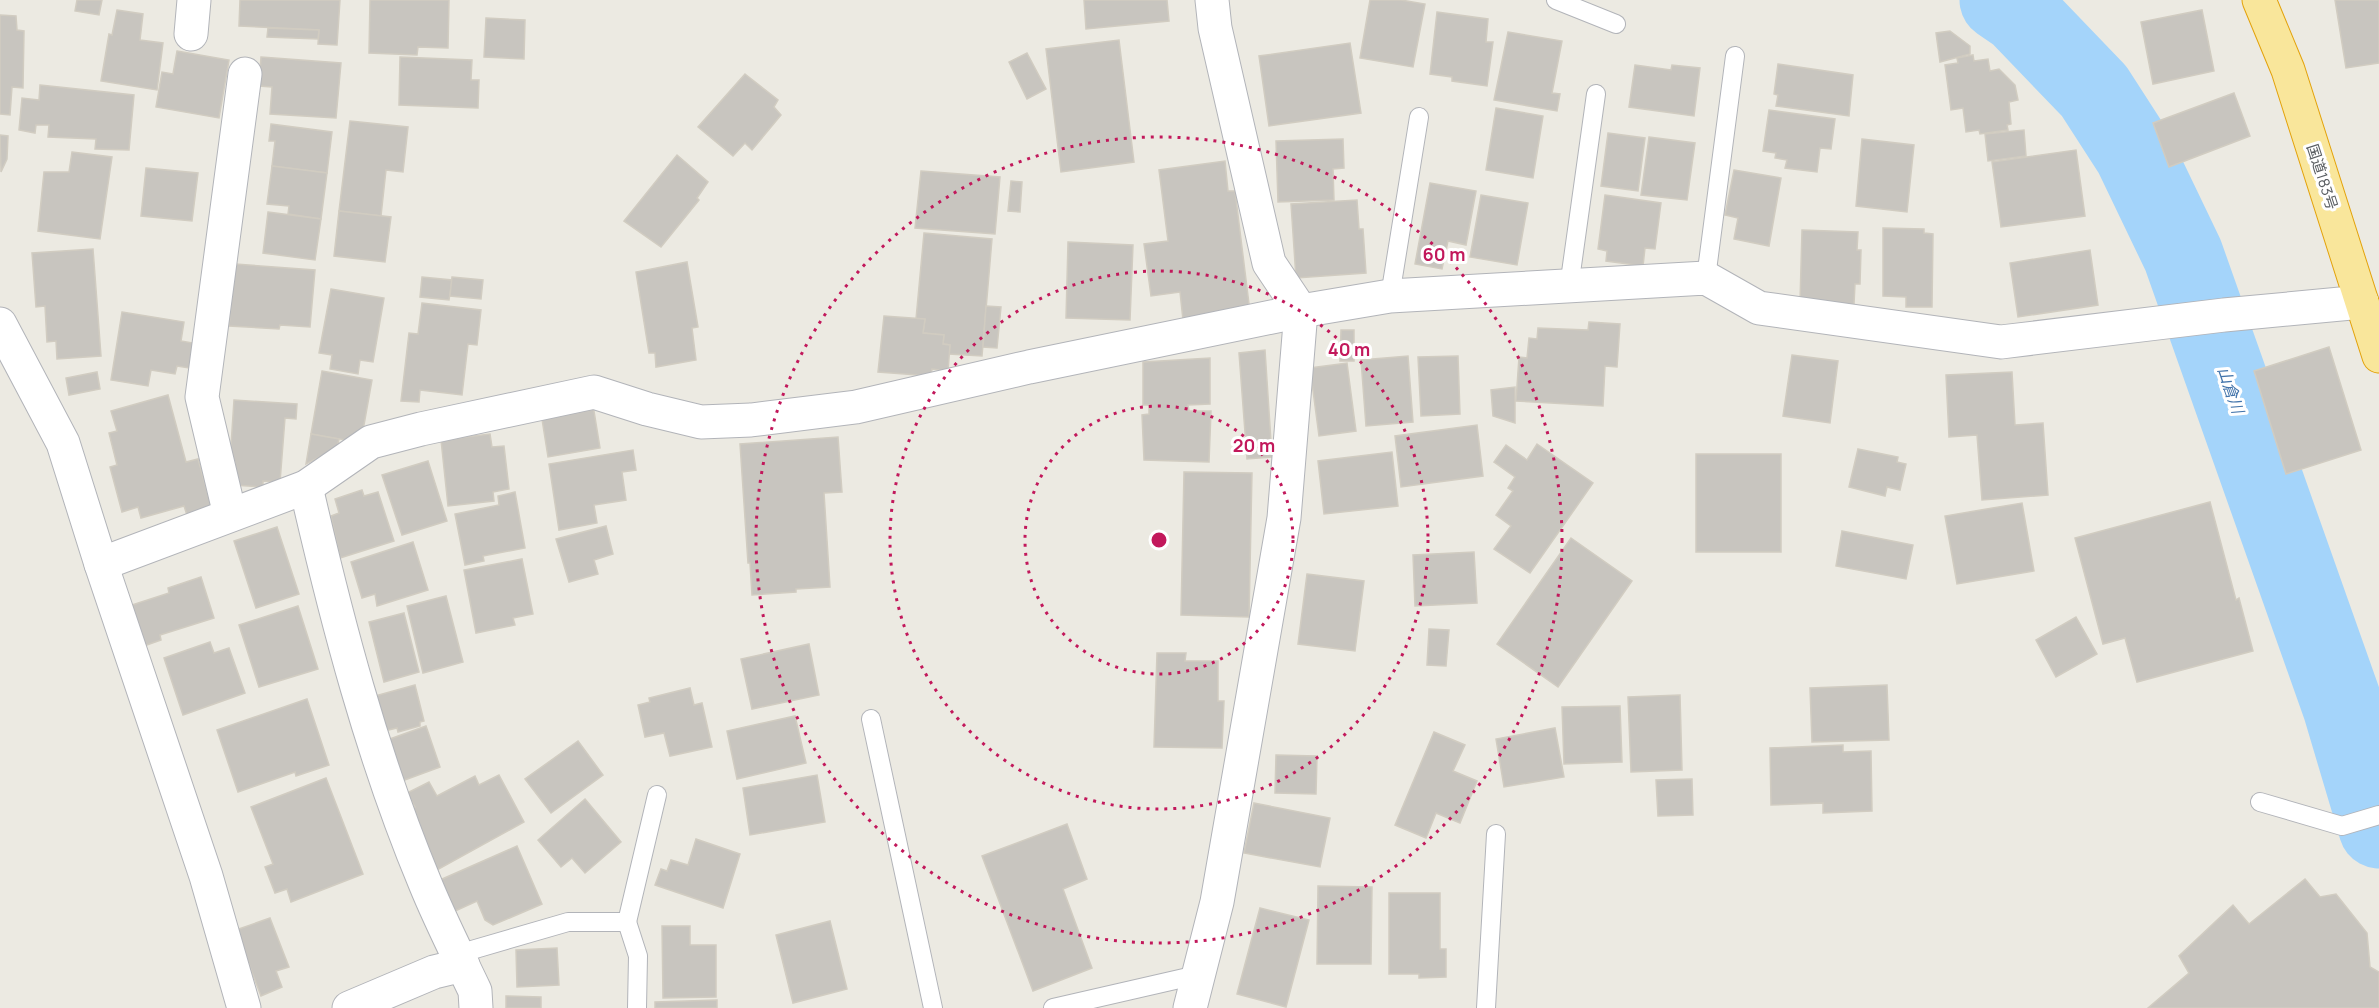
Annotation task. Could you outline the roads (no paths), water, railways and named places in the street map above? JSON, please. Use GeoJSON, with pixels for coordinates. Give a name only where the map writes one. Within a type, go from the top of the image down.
{"type":"FeatureCollection","features":[{"type":"Feature","properties":{"kind":"highway","name":"国道183号"},"geometry":{"type":"LineString","coordinates":[[2259,0],[2288,70],[2379,356]]}},
{"type":"Feature","properties":{"kind":"street"},"geometry":{"type":"LineString","coordinates":[[191,34],[194,0]]}},
{"type":"Feature","properties":{"kind":"street"},"geometry":{"type":"LineString","coordinates":[[1190,1008],[1217,902],[1284,518],[1301,311],[1269,263],[1215,28],[1212,0]]}},
{"type":"Feature","properties":{"kind":"street"},"geometry":{"type":"LineString","coordinates":[[230,515],[202,398],[245,74]]}},
{"type":"Feature","properties":{"kind":"street"},"geometry":{"type":"LineString","coordinates":[[100,564],[306,487],[371,442],[594,392],[701,422],[751,420],[856,407],[1029,367],[1301,311],[1390,296],[1706,278],[1759,308],[2001,342],[2224,315],[2362,302]]}},
{"type":"Feature","properties":{"kind":"street"},"geometry":{"type":"LineString","coordinates":[[0,324],[63,443],[100,564],[206,876],[244,1008]]}},
{"type":"Feature","properties":{"kind":"street"},"geometry":{"type":"LineString","coordinates":[[306,487],[347,655],[379,759],[425,884],[475,991],[476,1008]]}},
{"type":"Feature","properties":{"kind":"street"},"geometry":{"type":"LineString","coordinates":[[349,1008],[461,960]]}},
{"type":"Feature","properties":{"kind":"lane"},"geometry":{"type":"LineString","coordinates":[[1556,0],[1616,24]]}},
{"type":"Feature","properties":{"kind":"lane"},"geometry":{"type":"LineString","coordinates":[[1706,278],[1735,56]]}},
{"type":"Feature","properties":{"kind":"lane"},"geometry":{"type":"LineString","coordinates":[[1569,287],[1596,94]]}},
{"type":"Feature","properties":{"kind":"lane"},"geometry":{"type":"LineString","coordinates":[[1390,296],[1419,117]]}},
{"type":"Feature","properties":{"kind":"lane"},"geometry":{"type":"LineString","coordinates":[[871,719],[933,1008]]}},
{"type":"Feature","properties":{"kind":"lane"},"geometry":{"type":"LineString","coordinates":[[638,1008],[638,956],[627,922],[657,795]]}},
{"type":"Feature","properties":{"kind":"lane"},"geometry":{"type":"LineString","coordinates":[[2260,802],[2342,826],[2379,815]]}},
{"type":"Feature","properties":{"kind":"lane"},"geometry":{"type":"LineString","coordinates":[[1486,1008],[1496,834]]}},
{"type":"Feature","properties":{"kind":"lane"},"geometry":{"type":"LineString","coordinates":[[461,960],[568,922],[627,922]]}},
{"type":"Feature","properties":{"kind":"lane"},"geometry":{"type":"LineString","coordinates":[[1053,1008],[1197,975]]}},
{"type":"Feature","properties":{"kind":"waterway","name":"山倉川"},"geometry":{"type":"LineString","coordinates":[[2000,0],[2019,13],[2094,91],[2134,153],[2183,255],[2343,707],[2379,828]]}}]}
